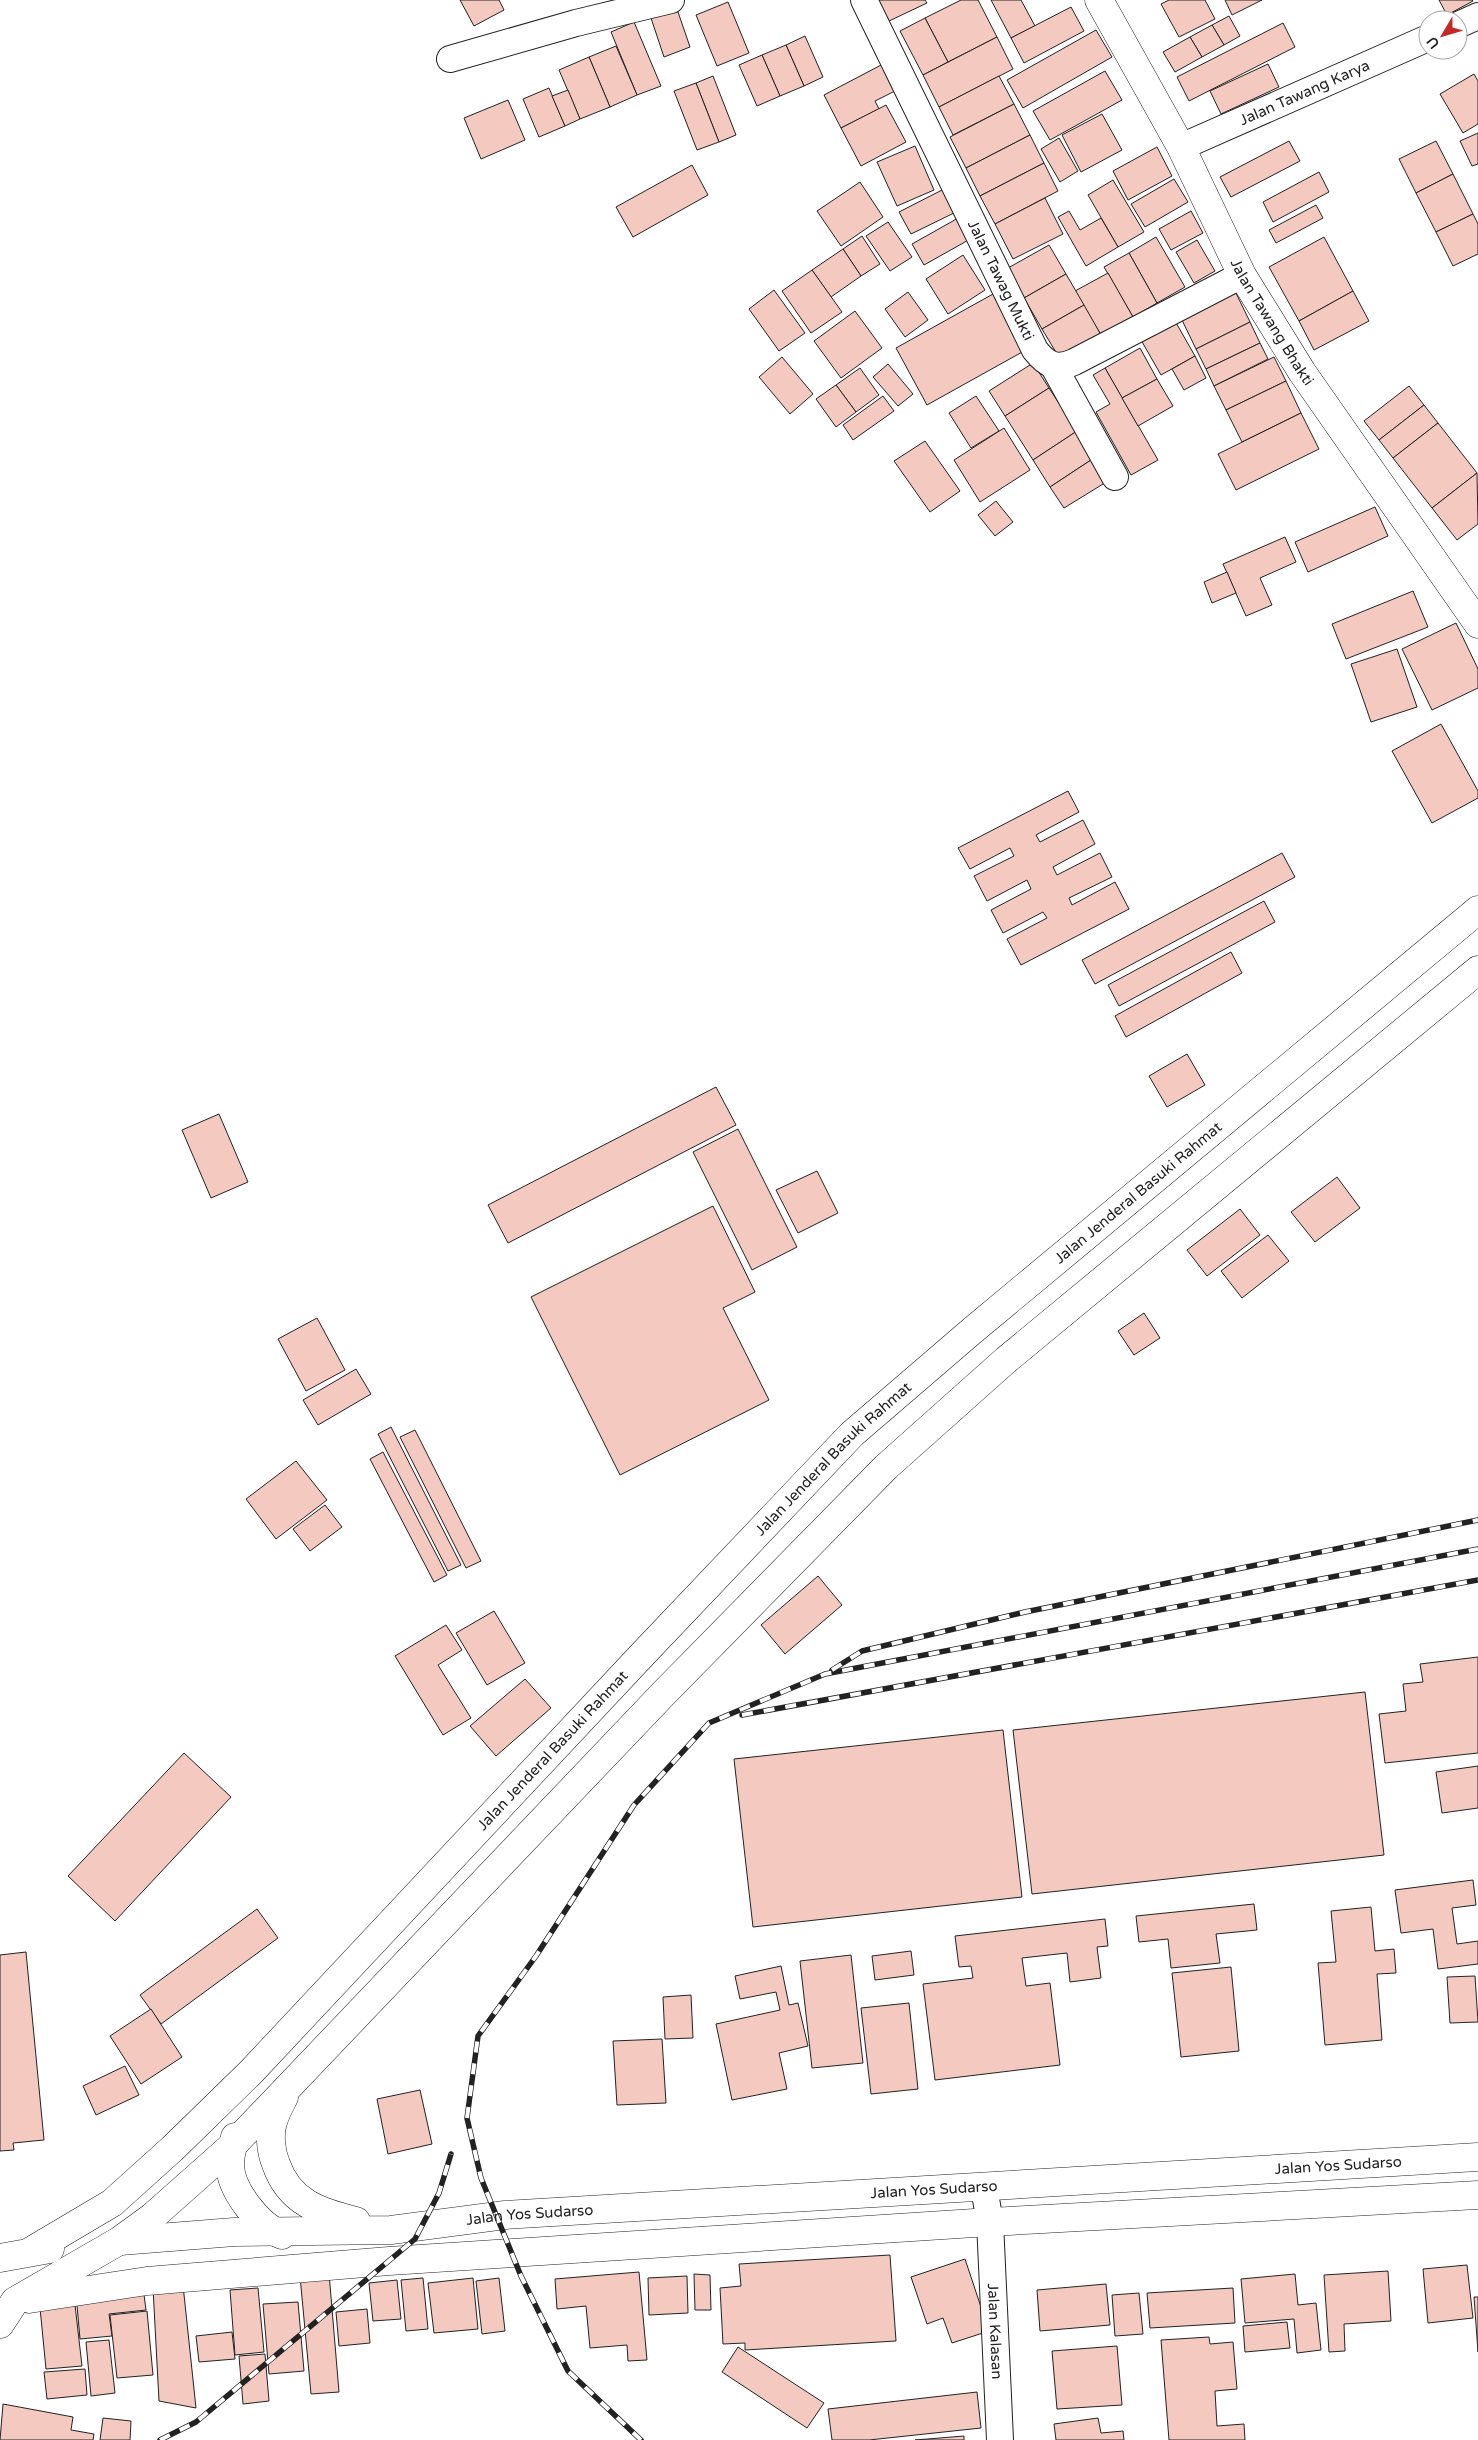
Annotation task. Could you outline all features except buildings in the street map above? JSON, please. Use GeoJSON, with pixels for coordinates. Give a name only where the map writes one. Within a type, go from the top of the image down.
{"type":"FeatureCollection","features":[{"type":"Feature","properties":{"kind":"main road","name":"Jalan Tawang Bhakti"},"geometry":{"type":"LineString","coordinates":[[1099,0],[1181,147],[1242,275],[1302,372],[1478,624]]}},
{"type":"Feature","properties":{"kind":"main road","name":"Jalan Jenderal Basuki Rahmat"},"geometry":{"type":"LineString","coordinates":[[31,2251],[112,2203],[172,2149],[251,2072],[852,1434],[968,1334],[1478,910]]}},
{"type":"Feature","properties":{"kind":"main road"},"geometry":{"type":"LineString","coordinates":[[0,2324],[8,2303],[119,2241],[152,2217],[232,2146],[664,1693],[886,1467],[1006,1360],[1478,970]]}},
{"type":"Feature","properties":{"kind":"main road"},"geometry":{"type":"LineString","coordinates":[[1154,1179],[1184,1212]]}},
{"type":"Feature","properties":{"kind":"main road"},"geometry":{"type":"LineString","coordinates":[[251,2072],[232,2146],[229,2166],[239,2195],[254,2215],[272,2231],[308,2245],[399,2261]]}},
{"type":"Feature","properties":{"kind":"main road"},"geometry":{"type":"LineString","coordinates":[[289,2087],[272,2122],[272,2152],[282,2181],[303,2202],[327,2214],[392,2230]]}},
{"type":"Feature","properties":{"kind":"main road","name":"Jalan Yos Sudarso"},"geometry":{"type":"LineString","coordinates":[[392,2230],[505,2215],[984,2188],[1478,2157]]}},
{"type":"Feature","properties":{"kind":"main road"},"geometry":{"type":"LineString","coordinates":[[8,2303],[147,2282],[399,2261],[990,2222],[1478,2195]]}},
{"type":"Feature","properties":{"kind":"main road"},"geometry":{"type":"LineString","coordinates":[[0,2258],[31,2251],[119,2241],[234,2232],[392,2230]]}},
{"type":"Feature","properties":{"kind":"street"},"geometry":{"type":"LineString","coordinates":[[450,59],[576,23],[672,0]]}},
{"type":"Feature","properties":{"kind":"street","name":"Jalan Tawag Mukti"},"geometry":{"type":"LineString","coordinates":[[864,0],[1035,350],[1045,362],[1054,367],[1115,477]]}},
{"type":"Feature","properties":{"kind":"street","name":"Jalan Tawang Karya"},"geometry":{"type":"LineString","coordinates":[[1181,147],[1418,42]]}},
{"type":"Feature","properties":{"kind":"street"},"geometry":{"type":"LineString","coordinates":[[1054,367],[1074,362],[1242,275]]}},
{"type":"Feature","properties":{"kind":"street","name":"Jalan Kalasan"},"geometry":{"type":"LineString","coordinates":[[984,2188],[990,2222],[1000,2440]]}},
{"type":"Feature","properties":{"kind":"railway"},"geometry":{"type":"LineString","coordinates":[[832,1670],[862,1651],[1025,1612],[1478,1520]]}},
{"type":"Feature","properties":{"kind":"railway"},"geometry":{"type":"LineString","coordinates":[[641,2440],[568,2371],[521,2276],[481,2178],[467,2118],[478,2036],[536,1956],[634,1805],[709,1723],[825,1674],[1478,1549]]}},
{"type":"Feature","properties":{"kind":"railway"},"geometry":{"type":"LineString","coordinates":[[742,1715],[1478,1580]]}},
{"type":"Feature","properties":{"kind":"railway"},"geometry":{"type":"LineString","coordinates":[[160,2440],[196,2422],[415,2239],[439,2193],[451,2154]]}}]}
